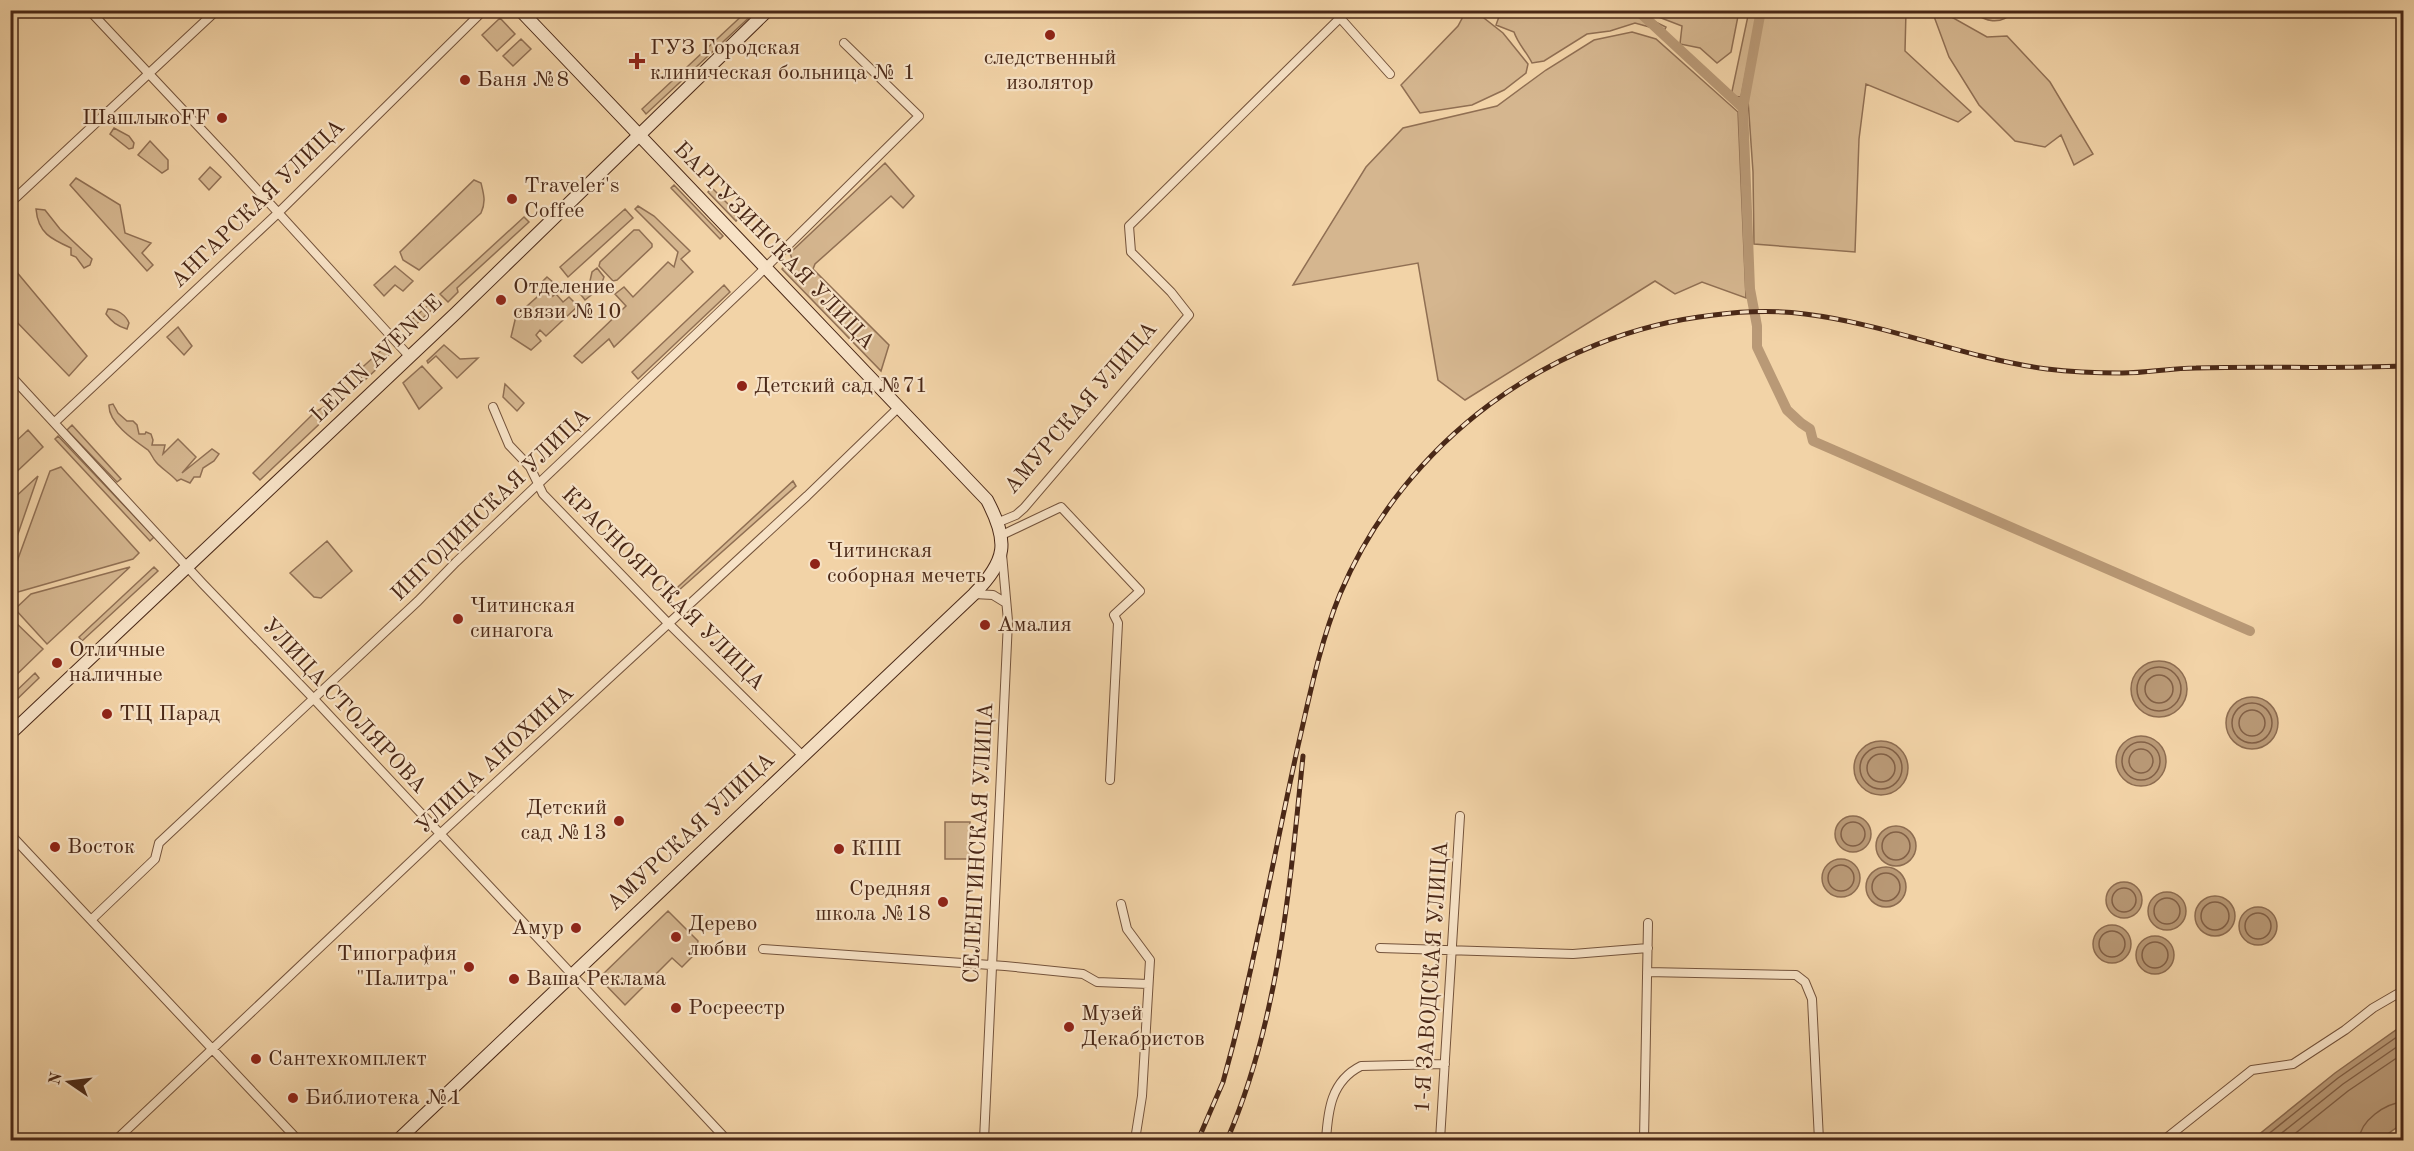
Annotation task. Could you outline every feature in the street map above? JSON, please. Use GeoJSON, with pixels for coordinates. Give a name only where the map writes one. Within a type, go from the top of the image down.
{"type":"FeatureCollection","features":[{"type":"Feature","properties":{"kind":"main road","name":"БАРГУЗИНСКАЯ УЛИЦА"},"geometry":{"type":"LineString","coordinates":[[520,10],[987,500],[999,522],[1002,541]]}},
{"type":"Feature","properties":{"kind":"main road","name":"LENIN AVENUE"},"geometry":{"type":"LineString","coordinates":[[10,734],[409,356],[768,10]]}},
{"type":"Feature","properties":{"kind":"main road","name":"АМУРСКАЯ УЛИЦА"},"geometry":{"type":"LineString","coordinates":[[398,1140],[974,594],[992,576],[999,560],[1002,541]]}},
{"type":"Feature","properties":{"kind":"street"},"geometry":{"type":"LineString","coordinates":[[89,10],[409,356]]}},
{"type":"Feature","properties":{"kind":"street"},"geometry":{"type":"LineString","coordinates":[[10,203],[217,10]]}},
{"type":"Feature","properties":{"kind":"street","name":"АНГАРСКАЯ УЛИЦА"},"geometry":{"type":"LineString","coordinates":[[55,422],[277,214],[484,10]]}},
{"type":"Feature","properties":{"kind":"street"},"geometry":{"type":"LineString","coordinates":[[1333,10],[1390,74]]}},
{"type":"Feature","properties":{"kind":"street","name":"АМУРСКАЯ УЛИЦА"},"geometry":{"type":"LineString","coordinates":[[999,522],[1016,515],[1024,508],[1190,315],[1171,292],[1131,252],[1130,226],[1340,18]]}},
{"type":"Feature","properties":{"kind":"street","name":"ИНГОДИНСКАЯ УЛИЦА"},"geometry":{"type":"LineString","coordinates":[[92,920],[155,859],[159,843],[418,601],[456,562],[766,267],[919,116],[844,43]]}},
{"type":"Feature","properties":{"kind":"street","name":"УЛИЦА СТОЛЯРОВА"},"geometry":{"type":"LineString","coordinates":[[10,375],[187,567],[313,698],[727,1140]]}},
{"type":"Feature","properties":{"kind":"street","name":"КРАСНОЯРСКАЯ УЛИЦА"},"geometry":{"type":"LineString","coordinates":[[493,407],[509,445],[530,467],[543,494],[803,756]]}},
{"type":"Feature","properties":{"kind":"street","name":"УЛИЦА АНОХИНА"},"geometry":{"type":"LineString","coordinates":[[116,1140],[440,834],[899,407]]}},
{"type":"Feature","properties":{"kind":"street"},"geometry":{"type":"LineString","coordinates":[[1002,541],[1061,507],[1140,591],[1114,615],[1118,622],[1110,780]]}},
{"type":"Feature","properties":{"kind":"street","name":"СЕЛЕНГИНСКАЯ УЛИЦА"},"geometry":{"type":"LineString","coordinates":[[984,1140],[1008,621],[1002,541]]}},
{"type":"Feature","properties":{"kind":"street"},"geometry":{"type":"LineString","coordinates":[[974,594],[993,594],[1006,603]]}},
{"type":"Feature","properties":{"kind":"street","name":"1-Я ЗАВОДСКАЯ УЛИЦА"},"geometry":{"type":"LineString","coordinates":[[1440,1140],[1460,816]]}},
{"type":"Feature","properties":{"kind":"street"},"geometry":{"type":"LineString","coordinates":[[10,834],[298,1140]]}},
{"type":"Feature","properties":{"kind":"street"},"geometry":{"type":"LineString","coordinates":[[1121,904],[1127,930],[1149,960],[1142,1096],[1135,1140]]}},
{"type":"Feature","properties":{"kind":"street"},"geometry":{"type":"LineString","coordinates":[[1644,1140],[1648,923]]}},
{"type":"Feature","properties":{"kind":"street"},"geometry":{"type":"LineString","coordinates":[[1380,948],[1573,954],[1648,948]]}},
{"type":"Feature","properties":{"kind":"street"},"geometry":{"type":"LineString","coordinates":[[763,949],[991,965],[1083,974],[1097,982],[1148,984]]}},
{"type":"Feature","properties":{"kind":"street"},"geometry":{"type":"LineString","coordinates":[[1647,972],[1796,975],[1805,982],[1812,999],[1819,1140]]}},
{"type":"Feature","properties":{"kind":"street"},"geometry":{"type":"LineString","coordinates":[[2164,1140],[2252,1070],[2292,1064],[2403,990]]}},
{"type":"Feature","properties":{"kind":"street"},"geometry":{"type":"LineString","coordinates":[[1326,1140],[1328,1108],[1337,1088],[1349,1072],[1361,1066],[1445,1064]]}},
{"type":"Feature","properties":{"kind":"shaded area"},"geometry":{"type":"Polygon","coordinates":[[[748,10],[756,11],[646,114],[642,109],[748,10]]]}},
{"type":"Feature","properties":{"kind":"shaded area"},"geometry":{"type":"Polygon","coordinates":[[[1765,10],[1906,11],[1905,51],[1971,112],[1958,122],[1866,84],[1859,139],[1855,252],[1754,244],[1753,172],[1748,100],[1752,66],[1765,10]]]}},
{"type":"Feature","properties":{"kind":"shaded area"},"geometry":{"type":"Polygon","coordinates":[[[1466,11],[1481,11],[1484,18],[1503,33],[1528,64],[1526,73],[1504,90],[1472,105],[1420,113],[1401,85],[1458,26],[1466,11]]]}},
{"type":"Feature","properties":{"kind":"shaded area"},"geometry":{"type":"Polygon","coordinates":[[[1501,11],[1633,11],[1666,27],[1664,31],[1635,23],[1610,31],[1587,34],[1544,61],[1532,63],[1514,32],[1496,25],[1501,11]]]}},
{"type":"Feature","properties":{"kind":"shaded area"},"geometry":{"type":"Polygon","coordinates":[[[1643,11],[1739,11],[1731,52],[1717,63],[1700,48],[1680,44],[1682,26],[1643,11]]]}},
{"type":"Feature","properties":{"kind":"shaded area"},"geometry":{"type":"Polygon","coordinates":[[[1749,11],[1758,11],[1741,97],[1731,96],[1749,11]]]}},
{"type":"Feature","properties":{"kind":"shaded area"},"geometry":{"type":"Polygon","coordinates":[[[1932,11],[1941,11],[1987,37],[2007,36],[2050,82],[2093,154],[2074,165],[2061,135],[2045,147],[2015,141],[1979,105],[1949,57],[1932,11]]]}},
{"type":"Feature","properties":{"kind":"shaded area"},"geometry":{"type":"Polygon","coordinates":[[[1970,11],[2015,11],[2003,19],[1992,21],[1970,11]]]}},
{"type":"Feature","properties":{"kind":"shaded area"},"geometry":{"type":"Polygon","coordinates":[[[500,18],[515,34],[497,51],[482,35],[500,18]]]}},
{"type":"Feature","properties":{"kind":"shaded area"},"geometry":{"type":"Polygon","coordinates":[[[1632,32],[1656,39],[1738,112],[1746,298],[1702,282],[1675,294],[1655,281],[1465,400],[1438,380],[1418,263],[1293,285],[1366,167],[1403,128],[1497,106],[1546,70],[1594,40],[1632,32]]]}},
{"type":"Feature","properties":{"kind":"shaded area"},"geometry":{"type":"Polygon","coordinates":[[[521,39],[531,49],[513,66],[503,56],[521,39]]]}},
{"type":"Feature","properties":{"kind":"shaded area"},"geometry":{"type":"Polygon","coordinates":[[[114,128],[129,136],[134,143],[133,148],[129,149],[110,134],[114,128]]]}},
{"type":"Feature","properties":{"kind":"shaded area"},"geometry":{"type":"Polygon","coordinates":[[[150,141],[168,160],[168,169],[162,173],[138,155],[150,141]]]}},
{"type":"Feature","properties":{"kind":"shaded area"},"geometry":{"type":"Polygon","coordinates":[[[885,163],[914,196],[903,208],[891,196],[815,264],[813,269],[889,345],[881,371],[782,269],[792,259],[790,253],[885,163]]]}},
{"type":"Feature","properties":{"kind":"shaded area"},"geometry":{"type":"Polygon","coordinates":[[[210,167],[221,177],[209,190],[199,179],[210,167]]]}},
{"type":"Feature","properties":{"kind":"shaded area"},"geometry":{"type":"Polygon","coordinates":[[[76,178],[120,205],[125,233],[151,243],[142,253],[153,265],[147,271],[70,185],[76,178]]]}},
{"type":"Feature","properties":{"kind":"shaded area"},"geometry":{"type":"Polygon","coordinates":[[[474,180],[481,183],[483,191],[484,202],[481,213],[419,270],[403,260],[400,252],[474,180]]]}},
{"type":"Feature","properties":{"kind":"shaded area"},"geometry":{"type":"Polygon","coordinates":[[[674,185],[723,236],[720,239],[671,188],[674,185]]]}},
{"type":"Feature","properties":{"kind":"shaded area"},"geometry":{"type":"Polygon","coordinates":[[[712,188],[740,216],[736,221],[708,192],[712,188]]]}},
{"type":"Feature","properties":{"kind":"shaded area"},"geometry":{"type":"Polygon","coordinates":[[[638,206],[654,216],[690,251],[681,259],[693,272],[614,347],[609,339],[582,363],[574,356],[626,306],[615,294],[624,287],[633,297],[668,262],[674,267],[678,252],[635,209],[638,206]]]}},
{"type":"Feature","properties":{"kind":"shaded area"},"geometry":{"type":"Polygon","coordinates":[[[36,209],[45,210],[60,229],[92,259],[90,265],[84,268],[76,257],[71,255],[71,248],[43,230],[36,209]]]}},
{"type":"Feature","properties":{"kind":"shaded area"},"geometry":{"type":"Polygon","coordinates":[[[625,209],[633,218],[568,277],[560,267],[625,209]]]}},
{"type":"Feature","properties":{"kind":"shaded area"},"geometry":{"type":"Polygon","coordinates":[[[524,217],[529,222],[457,288],[458,292],[448,302],[440,294],[524,217]]]}},
{"type":"Feature","properties":{"kind":"shaded area"},"geometry":{"type":"Polygon","coordinates":[[[634,230],[639,230],[652,244],[652,247],[617,280],[613,281],[599,266],[600,262],[634,230]]]}},
{"type":"Feature","properties":{"kind":"shaded area"},"geometry":{"type":"Polygon","coordinates":[[[10,264],[87,356],[69,376],[11,316],[10,264]]]}},
{"type":"Feature","properties":{"kind":"shaded area"},"geometry":{"type":"Polygon","coordinates":[[[395,266],[413,281],[403,291],[395,285],[384,296],[374,285],[395,266]]]}},
{"type":"Feature","properties":{"kind":"shaded area"},"geometry":{"type":"Polygon","coordinates":[[[597,268],[604,277],[600,288],[585,300],[578,291],[590,281],[592,272],[597,268]]]}},
{"type":"Feature","properties":{"kind":"shaded area"},"geometry":{"type":"Polygon","coordinates":[[[547,277],[554,283],[553,296],[556,294],[563,302],[569,297],[578,306],[546,336],[540,330],[536,335],[541,341],[531,350],[511,337],[516,316],[547,288],[543,281],[547,277]]]}},
{"type":"Feature","properties":{"kind":"shaded area"},"geometry":{"type":"Polygon","coordinates":[[[724,285],[730,292],[638,379],[632,372],[724,285]]]}},
{"type":"Feature","properties":{"kind":"shaded area"},"geometry":{"type":"Polygon","coordinates":[[[433,301],[437,305],[412,328],[408,323],[433,301]]]}},
{"type":"Feature","properties":{"kind":"shaded area"},"geometry":{"type":"Polygon","coordinates":[[[108,309],[118,311],[126,317],[129,323],[127,329],[110,319],[106,314],[108,309]]]}},
{"type":"Feature","properties":{"kind":"shaded area"},"geometry":{"type":"Polygon","coordinates":[[[178,327],[192,346],[184,355],[167,337],[178,327]]]}},
{"type":"Feature","properties":{"kind":"shaded area"},"geometry":{"type":"Polygon","coordinates":[[[444,345],[460,359],[478,358],[457,378],[436,356],[428,363],[427,361],[444,345]]]}},
{"type":"Feature","properties":{"kind":"shaded area"},"geometry":{"type":"Polygon","coordinates":[[[385,347],[390,352],[387,359],[364,381],[357,372],[385,347]]]}},
{"type":"Feature","properties":{"kind":"shaded area"},"geometry":{"type":"Polygon","coordinates":[[[422,366],[442,388],[419,409],[403,383],[422,366]]]}},
{"type":"Feature","properties":{"kind":"shaded area"},"geometry":{"type":"Polygon","coordinates":[[[505,384],[524,403],[517,411],[503,397],[505,384]]]}},
{"type":"Feature","properties":{"kind":"shaded area"},"geometry":{"type":"Polygon","coordinates":[[[113,404],[118,413],[127,421],[133,421],[137,425],[139,434],[146,432],[151,434],[152,445],[165,445],[163,454],[178,439],[196,457],[182,473],[212,449],[219,454],[214,461],[203,468],[200,477],[194,477],[190,483],[181,479],[177,481],[156,462],[148,450],[117,425],[110,412],[109,405],[113,404]]]}},
{"type":"Feature","properties":{"kind":"shaded area"},"geometry":{"type":"Polygon","coordinates":[[[324,407],[331,413],[260,480],[253,473],[315,412],[324,407]]]}},
{"type":"Feature","properties":{"kind":"shaded area"},"geometry":{"type":"Polygon","coordinates":[[[72,425],[121,479],[117,482],[67,430],[72,425]]]}},
{"type":"Feature","properties":{"kind":"shaded area"},"geometry":{"type":"Polygon","coordinates":[[[28,430],[43,447],[11,477],[11,446],[28,430]]]}},
{"type":"Feature","properties":{"kind":"shaded area"},"geometry":{"type":"Polygon","coordinates":[[[58,436],[154,537],[150,541],[55,439],[58,436]]]}},
{"type":"Feature","properties":{"kind":"shaded area"},"geometry":{"type":"Polygon","coordinates":[[[61,467],[139,553],[133,559],[11,594],[11,578],[50,471],[61,467]]]}},
{"type":"Feature","properties":{"kind":"shaded area"},"geometry":{"type":"Polygon","coordinates":[[[38,476],[11,554],[11,501],[38,476]]]}},
{"type":"Feature","properties":{"kind":"shaded area"},"geometry":{"type":"Polygon","coordinates":[[[793,481],[796,486],[669,599],[667,597],[793,481]]]}},
{"type":"Feature","properties":{"kind":"shaded area"},"geometry":{"type":"Polygon","coordinates":[[[327,541],[352,571],[321,598],[314,597],[290,573],[327,541]]]}},
{"type":"Feature","properties":{"kind":"shaded area"},"geometry":{"type":"Polygon","coordinates":[[[130,567],[47,644],[15,609],[31,594],[130,567]]]}},
{"type":"Feature","properties":{"kind":"shaded area"},"geometry":{"type":"Polygon","coordinates":[[[154,567],[158,571],[82,641],[79,637],[154,567]]]}},
{"type":"Feature","properties":{"kind":"shaded area"},"geometry":{"type":"Polygon","coordinates":[[[11,618],[43,649],[11,680],[11,618]]]}},
{"type":"Feature","properties":{"kind":"shaded area"},"geometry":{"type":"Polygon","coordinates":[[[35,673],[39,678],[11,705],[11,696],[35,673]]]}},
{"type":"Feature","properties":{"kind":"shaded area"},"geometry":{"type":"Polygon","coordinates":[[[945,822],[970,822],[969,859],[945,859],[945,822]]]}},
{"type":"Feature","properties":{"kind":"shaded area"},"geometry":{"type":"Polygon","coordinates":[[[668,911],[698,941],[696,953],[682,967],[672,958],[625,1005],[599,978],[668,911]]]}},
{"type":"Feature","properties":{"kind":"water"},"geometry":{"type":"Polygon","coordinates":[[[2159,661],[2179,669],[2187,689],[2179,709],[2159,717],[2139,709],[2131,689],[2139,669],[2159,661]]]}},
{"type":"Feature","properties":{"kind":"water"},"geometry":{"type":"Polygon","coordinates":[[[2247,697],[2257,697],[2271,704],[2278,723],[2271,742],[2257,749],[2247,749],[2237,745],[2230,738],[2226,728],[2226,718],[2230,708],[2237,701],[2247,697]]]}},
{"type":"Feature","properties":{"kind":"water"},"geometry":{"type":"Polygon","coordinates":[[[2146,736],[2159,743],[2165,751],[2165,771],[2159,779],[2151,785],[2136,786],[2123,779],[2117,771],[2116,756],[2123,743],[2131,737],[2146,736]]]}},
{"type":"Feature","properties":{"kind":"water"},"geometry":{"type":"Polygon","coordinates":[[[1876,741],[1886,741],[1896,745],[1904,753],[1908,768],[1904,783],[1896,791],[1886,795],[1876,795],[1866,791],[1858,783],[1854,773],[1854,763],[1858,753],[1866,745],[1876,741]]]}},
{"type":"Feature","properties":{"kind":"water"},"geometry":{"type":"Polygon","coordinates":[[[1853,816],[1866,821],[1871,834],[1866,847],[1853,852],[1840,847],[1835,834],[1840,821],[1853,816]]]}},
{"type":"Feature","properties":{"kind":"water"},"geometry":{"type":"Polygon","coordinates":[[[1896,826],[1910,832],[1916,846],[1910,860],[1896,866],[1882,860],[1876,846],[1882,832],[1896,826]]]}},
{"type":"Feature","properties":{"kind":"water"},"geometry":{"type":"Polygon","coordinates":[[[1841,859],[1855,864],[1860,878],[1855,892],[1841,897],[1827,892],[1822,878],[1827,864],[1841,859]]]}},
{"type":"Feature","properties":{"kind":"water"},"geometry":{"type":"Polygon","coordinates":[[[1886,867],[1900,873],[1906,887],[1900,901],[1886,907],[1872,901],[1866,887],[1872,873],[1886,867]]]}},
{"type":"Feature","properties":{"kind":"water"},"geometry":{"type":"Polygon","coordinates":[[[2124,882],[2137,887],[2142,900],[2137,913],[2124,918],[2111,913],[2106,900],[2111,887],[2124,882]]]}},
{"type":"Feature","properties":{"kind":"water"},"geometry":{"type":"Polygon","coordinates":[[[2167,892],[2181,897],[2186,911],[2181,925],[2167,930],[2153,925],[2148,911],[2153,897],[2167,892]]]}},
{"type":"Feature","properties":{"kind":"water"},"geometry":{"type":"Polygon","coordinates":[[[2215,896],[2229,902],[2235,916],[2229,930],[2215,936],[2201,930],[2195,916],[2201,902],[2215,896]]]}},
{"type":"Feature","properties":{"kind":"water"},"geometry":{"type":"Polygon","coordinates":[[[2258,907],[2272,912],[2277,926],[2272,940],[2258,945],[2244,940],[2239,926],[2244,912],[2258,907]]]}},
{"type":"Feature","properties":{"kind":"water"},"geometry":{"type":"Polygon","coordinates":[[[2112,925],[2125,931],[2131,944],[2125,957],[2112,963],[2099,957],[2093,944],[2099,931],[2112,925]]]}},
{"type":"Feature","properties":{"kind":"water"},"geometry":{"type":"Polygon","coordinates":[[[2155,936],[2169,941],[2174,955],[2169,969],[2155,974],[2141,969],[2136,955],[2141,941],[2155,936]]]}},
{"type":"Feature","properties":{"kind":"water"},"geometry":{"type":"Polygon","coordinates":[[[2403,1025],[2403,1123],[2379,1140],[2252,1140],[2335,1073],[2403,1025]]]}},
{"type":"Feature","properties":{"kind":"waterway"},"geometry":{"type":"LineString","coordinates":[[1637,10],[1743,108]]}},
{"type":"Feature","properties":{"kind":"waterway"},"geometry":{"type":"LineString","coordinates":[[1761,10],[1743,108],[1750,289],[1757,326],[1757,347],[1787,410],[1810,429],[1813,441],[2250,631]]}},
{"type":"Feature","properties":{"kind":"railway"},"geometry":{"type":"LineString","coordinates":[[1198,1140],[1223,1082],[1233,1045],[1311,688],[1340,594],[1368,539],[1403,489],[1443,444],[1490,404],[1541,371],[1596,345],[1654,326],[1714,315],[1760,312],[1793,313],[1836,319],[2016,364],[2065,371],[2122,373],[2187,368],[2404,366]]}},
{"type":"Feature","properties":{"kind":"railway"},"geometry":{"type":"LineString","coordinates":[[1227,1140],[1245,1094],[1259,1048],[1280,951],[1303,756]]}},
{"type":"Feature","properties":{"kind":"place","name":"следственный изолятор"},"geometry":{"type":"Point","coordinates":[1050,35]}},
{"type":"Feature","properties":{"kind":"place","name":"ГУЗ Городская клиническая больница № 1"},"geometry":{"type":"Point","coordinates":[637,61]}},
{"type":"Feature","properties":{"kind":"place","name":"Баня №8"},"geometry":{"type":"Point","coordinates":[465,80]}},
{"type":"Feature","properties":{"kind":"place","name":"ШашлыкоFF"},"geometry":{"type":"Point","coordinates":[222,118]}},
{"type":"Feature","properties":{"kind":"place","name":"Traveler's Coffee"},"geometry":{"type":"Point","coordinates":[512,199]}},
{"type":"Feature","properties":{"kind":"place","name":"Отделение связи №10"},"geometry":{"type":"Point","coordinates":[501,300]}},
{"type":"Feature","properties":{"kind":"place","name":"Детский сад №71"},"geometry":{"type":"Point","coordinates":[742,386]}},
{"type":"Feature","properties":{"kind":"place","name":"Читинская соборная мечеть"},"geometry":{"type":"Point","coordinates":[815,564]}},
{"type":"Feature","properties":{"kind":"place","name":"Читинская синагога"},"geometry":{"type":"Point","coordinates":[458,619]}},
{"type":"Feature","properties":{"kind":"place","name":"Амалия"},"geometry":{"type":"Point","coordinates":[985,625]}},
{"type":"Feature","properties":{"kind":"place","name":"Отличные наличные"},"geometry":{"type":"Point","coordinates":[57,663]}},
{"type":"Feature","properties":{"kind":"place","name":"ТЦ Парад"},"geometry":{"type":"Point","coordinates":[107,714]}},
{"type":"Feature","properties":{"kind":"place","name":"Детский сад №13"},"geometry":{"type":"Point","coordinates":[619,821]}},
{"type":"Feature","properties":{"kind":"place","name":"Восток"},"geometry":{"type":"Point","coordinates":[55,847]}},
{"type":"Feature","properties":{"kind":"place","name":"КПП"},"geometry":{"type":"Point","coordinates":[839,849]}},
{"type":"Feature","properties":{"kind":"place","name":"Средняя школа №18"},"geometry":{"type":"Point","coordinates":[943,902]}},
{"type":"Feature","properties":{"kind":"place","name":"Амур"},"geometry":{"type":"Point","coordinates":[576,928]}},
{"type":"Feature","properties":{"kind":"place","name":"Дерево любви"},"geometry":{"type":"Point","coordinates":[676,937]}},
{"type":"Feature","properties":{"kind":"place","name":"Типография \"Палитра\""},"geometry":{"type":"Point","coordinates":[469,967]}},
{"type":"Feature","properties":{"kind":"place","name":"Ваша Реклама"},"geometry":{"type":"Point","coordinates":[514,979]}},
{"type":"Feature","properties":{"kind":"place","name":"Росреестр"},"geometry":{"type":"Point","coordinates":[676,1008]}},
{"type":"Feature","properties":{"kind":"place","name":"Музей Декабристов"},"geometry":{"type":"Point","coordinates":[1069,1027]}},
{"type":"Feature","properties":{"kind":"place","name":"Сантехкомплект"},"geometry":{"type":"Point","coordinates":[256,1059]}},
{"type":"Feature","properties":{"kind":"place","name":"Библиотека №1"},"geometry":{"type":"Point","coordinates":[293,1098]}}]}
